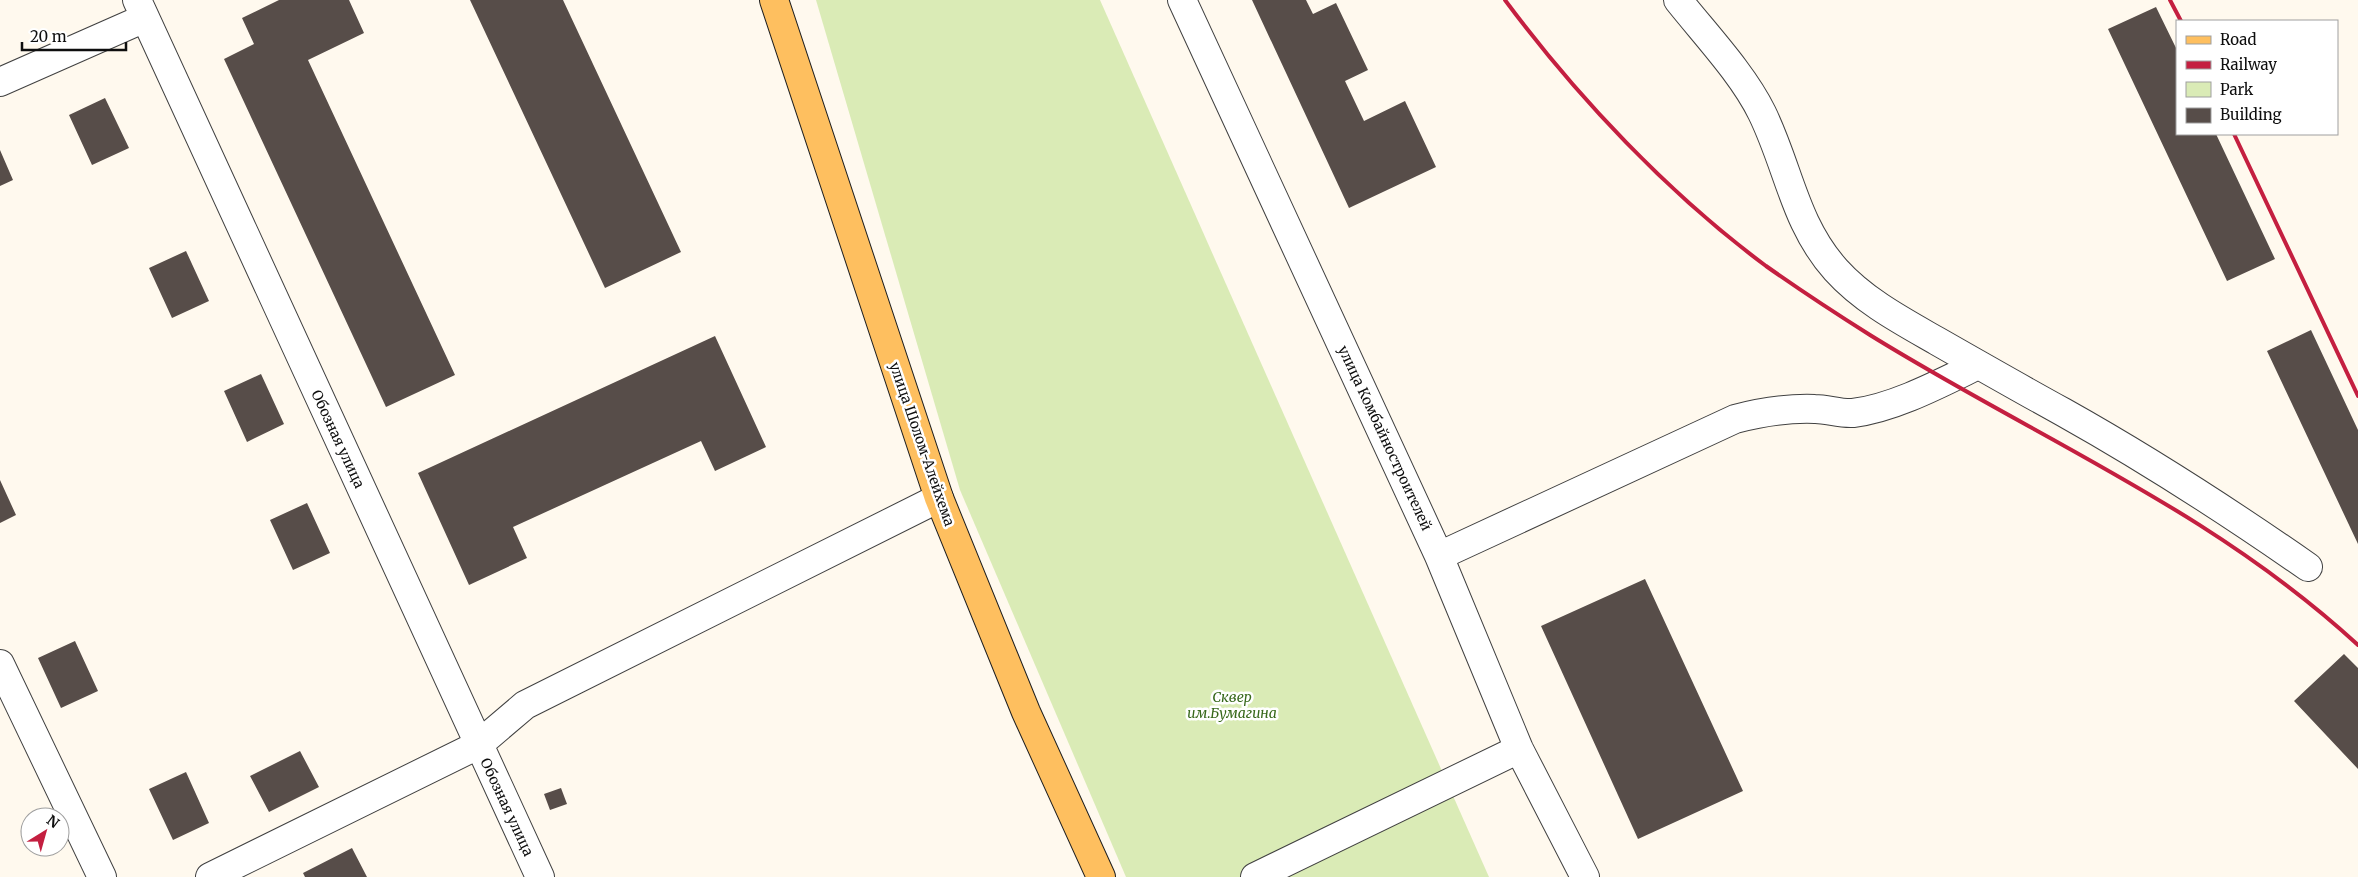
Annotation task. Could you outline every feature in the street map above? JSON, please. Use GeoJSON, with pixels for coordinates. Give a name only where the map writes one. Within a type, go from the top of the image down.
{"type":"FeatureCollection","features":[{"type":"Feature","properties":{"kind":"main road","name":"улица Шолом-Алейхема"},"geometry":{"type":"LineString","coordinates":[[774,0],[939,498],[1026,712],[1101,877]]}},
{"type":"Feature","properties":{"kind":"street","name":"улица Комбайностроителей"},"geometry":{"type":"LineString","coordinates":[[1182,0],[1439,556],[1519,749],[1585,877]]}},
{"type":"Feature","properties":{"kind":"street"},"geometry":{"type":"LineString","coordinates":[[1678,0],[1746,87],[1761,111],[1776,144],[1804,225],[1832,265],[1882,309],[2105,436],[2221,508],[2308,567]]}},
{"type":"Feature","properties":{"kind":"street"},"geometry":{"type":"LineString","coordinates":[[0,82],[141,9]]}},
{"type":"Feature","properties":{"kind":"street","name":"Обозная улица"},"geometry":{"type":"LineString","coordinates":[[141,9],[540,877]]}},
{"type":"Feature","properties":{"kind":"street"},"geometry":{"type":"LineString","coordinates":[[1439,556],[1735,419],[1761,412],[1786,409],[1815,409],[1851,413],[1881,407],[1978,365]]}},
{"type":"Feature","properties":{"kind":"street"},"geometry":{"type":"LineString","coordinates":[[210,877],[478,745],[525,705],[939,498]]}},
{"type":"Feature","properties":{"kind":"street"},"geometry":{"type":"LineString","coordinates":[[0,664],[102,877]]}},
{"type":"Feature","properties":{"kind":"street"},"geometry":{"type":"LineString","coordinates":[[1255,877],[1519,749]]}},
{"type":"Feature","properties":{"kind":"green space","name":"Сквер им.Бумагина"},"geometry":{"type":"Polygon","coordinates":[[[816,0],[1100,0],[1489,877],[1126,877],[960,490],[816,0]]]}},
{"type":"Feature","properties":{"kind":"building"},"geometry":{"type":"Polygon","coordinates":[[[279,0],[349,0],[364,33],[308,60],[455,375],[386,407],[224,59],[254,44],[242,18],[279,0]]]}},
{"type":"Feature","properties":{"kind":"building"},"geometry":{"type":"Polygon","coordinates":[[[470,0],[563,0],[681,252],[605,288],[470,0]]]}},
{"type":"Feature","properties":{"kind":"building"},"geometry":{"type":"Polygon","coordinates":[[[1252,0],[1306,0],[1313,14],[1336,3],[1368,70],[1345,81],[1364,121],[1405,101],[1436,167],[1349,208],[1252,0]]]}},
{"type":"Feature","properties":{"kind":"building"},"geometry":{"type":"Polygon","coordinates":[[[2156,7],[2176,48],[2176,135],[2216,135],[2275,259],[2227,281],[2108,29],[2156,7]]]}},
{"type":"Feature","properties":{"kind":"building"},"geometry":{"type":"Polygon","coordinates":[[[105,98],[129,148],[92,165],[69,115],[105,98]]]}},
{"type":"Feature","properties":{"kind":"building"},"geometry":{"type":"Polygon","coordinates":[[[0,150],[13,180],[0,186],[0,150]]]}},
{"type":"Feature","properties":{"kind":"building"},"geometry":{"type":"Polygon","coordinates":[[[186,251],[209,301],[172,318],[149,268],[186,251]]]}},
{"type":"Feature","properties":{"kind":"building"},"geometry":{"type":"Polygon","coordinates":[[[2311,330],[2358,430],[2358,544],[2267,351],[2311,330]]]}},
{"type":"Feature","properties":{"kind":"building"},"geometry":{"type":"Polygon","coordinates":[[[715,336],[766,447],[715,471],[701,441],[513,527],[527,558],[469,585],[418,473],[715,336]]]}},
{"type":"Feature","properties":{"kind":"building"},"geometry":{"type":"Polygon","coordinates":[[[261,374],[284,424],[247,442],[224,391],[261,374]]]}},
{"type":"Feature","properties":{"kind":"building"},"geometry":{"type":"Polygon","coordinates":[[[0,480],[16,515],[0,523],[0,480]]]}},
{"type":"Feature","properties":{"kind":"building"},"geometry":{"type":"Polygon","coordinates":[[[307,503],[330,553],[293,570],[270,520],[307,503]]]}},
{"type":"Feature","properties":{"kind":"building"},"geometry":{"type":"Polygon","coordinates":[[[1645,579],[1743,791],[1638,839],[1541,626],[1645,579]]]}},
{"type":"Feature","properties":{"kind":"building"},"geometry":{"type":"Polygon","coordinates":[[[75,641],[98,691],[61,708],[38,658],[75,641]]]}},
{"type":"Feature","properties":{"kind":"building"},"geometry":{"type":"Polygon","coordinates":[[[2344,654],[2358,668],[2358,769],[2294,701],[2344,654]]]}},
{"type":"Feature","properties":{"kind":"building"},"geometry":{"type":"Polygon","coordinates":[[[300,751],[319,787],[269,812],[250,776],[300,751]]]}},
{"type":"Feature","properties":{"kind":"building"},"geometry":{"type":"Polygon","coordinates":[[[186,772],[209,823],[173,840],[149,789],[186,772]]]}},
{"type":"Feature","properties":{"kind":"building"},"geometry":{"type":"Polygon","coordinates":[[[561,788],[567,804],[550,810],[544,794],[561,788]]]}},
{"type":"Feature","properties":{"kind":"building"},"geometry":{"type":"Polygon","coordinates":[[[352,848],[367,877],[305,877],[303,873],[352,848]]]}},
{"type":"Feature","properties":{"kind":"railway"},"geometry":{"type":"LineString","coordinates":[[1505,0],[1563,72],[1626,142],[1694,208],[1766,266],[1857,327],[2122,478],[2244,554],[2302,597],[2358,645]]}},
{"type":"Feature","properties":{"kind":"railway"},"geometry":{"type":"LineString","coordinates":[[2170,0],[2180,20]]}},
{"type":"Feature","properties":{"kind":"railway"},"geometry":{"type":"LineString","coordinates":[[2234,135],[2358,396]]}}]}
